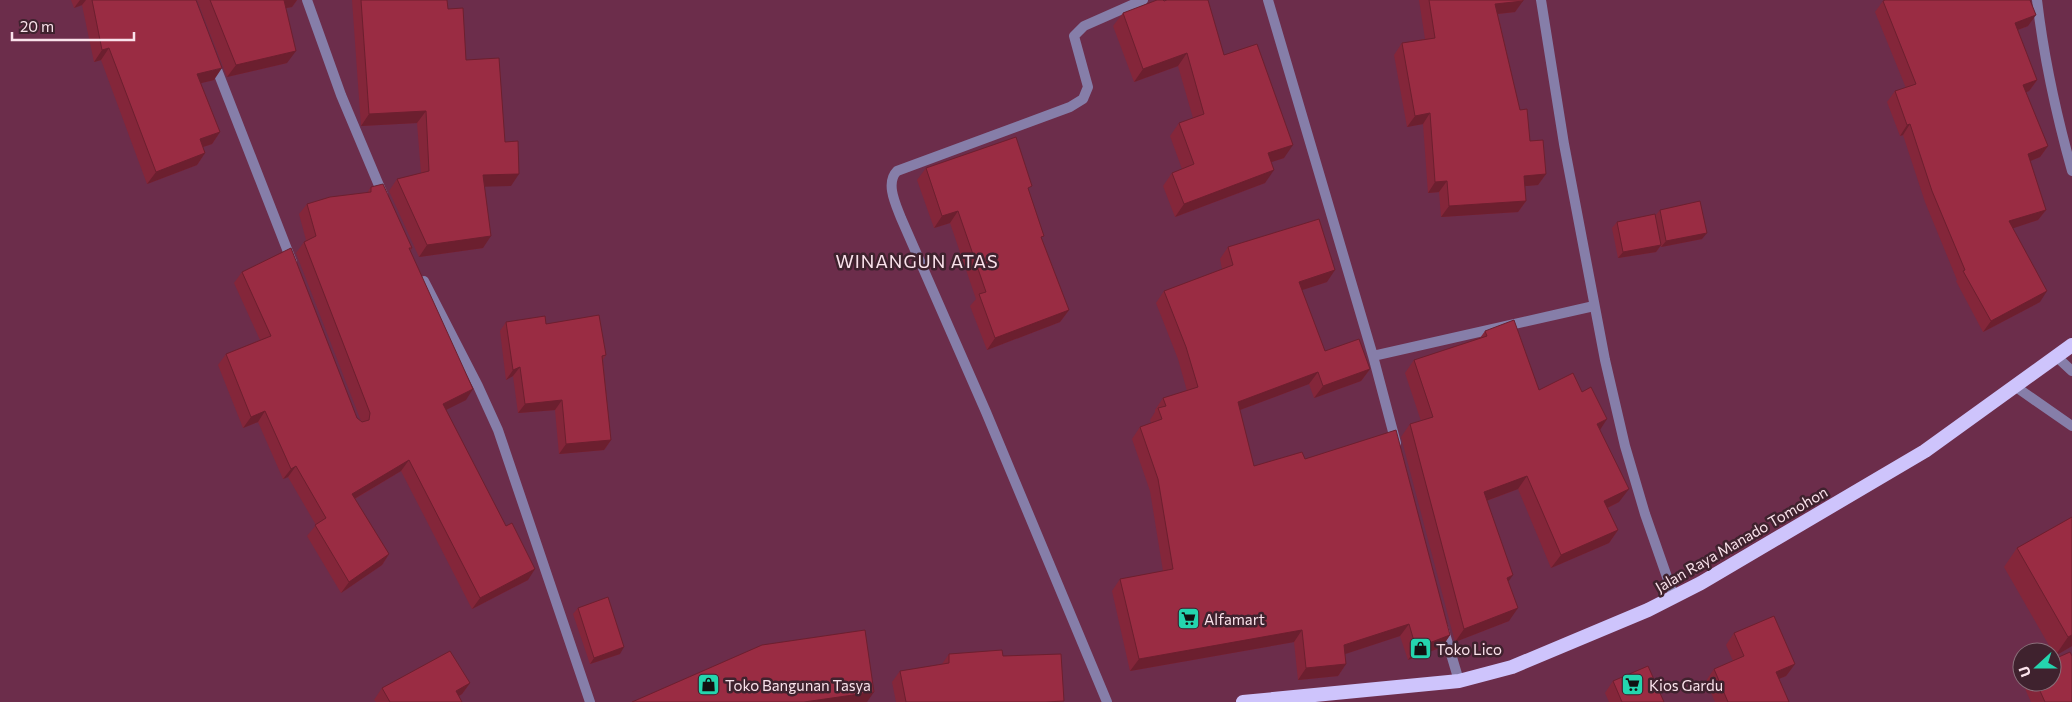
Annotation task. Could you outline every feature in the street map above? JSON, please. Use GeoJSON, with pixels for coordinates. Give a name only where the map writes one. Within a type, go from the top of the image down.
{"type":"FeatureCollection","features":[{"type":"Feature","properties":{"kind":"highway","name":"Jalan Raya Manado Tomohon"},"geometry":{"type":"LineString","coordinates":[[1243,702],[1459,681],[1512,667],[1674,597],[1925,451],[2072,345]]}},
{"type":"Feature","properties":{"kind":"street"},"geometry":{"type":"LineString","coordinates":[[307,0],[344,104],[389,208]]}},
{"type":"Feature","properties":{"kind":"street"},"geometry":{"type":"LineString","coordinates":[[1107,702],[986,412],[901,218],[892,192],[892,183],[893,175],[897,171],[1070,107],[1083,99],[1088,87],[1074,36],[1084,26],[1143,0]]}},
{"type":"Feature","properties":{"kind":"street"},"geometry":{"type":"LineString","coordinates":[[1268,0],[1373,356],[1398,453]]}},
{"type":"Feature","properties":{"kind":"street"},"geometry":{"type":"LineString","coordinates":[[1541,0],[1564,144],[1594,306],[1625,446],[1645,514],[1674,597]]}},
{"type":"Feature","properties":{"kind":"street"},"geometry":{"type":"LineString","coordinates":[[2037,0],[2043,49],[2053,103],[2072,171]]}},
{"type":"Feature","properties":{"kind":"street"},"geometry":{"type":"LineString","coordinates":[[209,49],[295,270]]}},
{"type":"Feature","properties":{"kind":"street"},"geometry":{"type":"LineString","coordinates":[[421,275],[478,386],[498,430],[590,702]]}},
{"type":"Feature","properties":{"kind":"street"},"geometry":{"type":"LineString","coordinates":[[1373,356],[1594,306]]}},
{"type":"Feature","properties":{"kind":"street"},"geometry":{"type":"LineString","coordinates":[[2057,357],[2072,371]]}},
{"type":"Feature","properties":{"kind":"street"},"geometry":{"type":"LineString","coordinates":[[2016,387],[2072,426]]}},
{"type":"Feature","properties":{"kind":"street"},"geometry":{"type":"LineString","coordinates":[[1440,616],[1459,681]]}},
{"type":"Feature","properties":{"kind":"building"},"geometry":{"type":"Polygon","coordinates":[[[92,0],[196,0],[222,68],[197,74],[220,132],[200,139],[205,153],[156,172],[109,48],[102,50],[92,0]]]}},
{"type":"Feature","properties":{"kind":"building"},"geometry":{"type":"Polygon","coordinates":[[[210,0],[284,0],[296,51],[236,65],[210,0]]]}},
{"type":"Feature","properties":{"kind":"building"},"geometry":{"type":"Polygon","coordinates":[[[361,0],[447,0],[448,9],[463,8],[466,60],[499,58],[505,142],[518,141],[519,174],[483,175],[491,236],[427,245],[397,179],[429,171],[426,111],[369,114],[361,0]]]}},
{"type":"Feature","properties":{"kind":"building"},"geometry":{"type":"Polygon","coordinates":[[[1157,0],[1208,0],[1224,55],[1257,44],[1293,145],[1268,153],[1274,170],[1184,204],[1172,173],[1194,164],[1179,123],[1204,114],[1187,53],[1143,69],[1123,13],[1157,0]]]}},
{"type":"Feature","properties":{"kind":"building"},"geometry":{"type":"Polygon","coordinates":[[[1429,0],[1523,0],[1495,4],[1520,110],[1527,109],[1530,141],[1543,140],[1546,174],[1524,176],[1526,201],[1449,206],[1447,181],[1435,182],[1430,113],[1415,116],[1402,43],[1435,38],[1429,0]]]}},
{"type":"Feature","properties":{"kind":"building"},"geometry":{"type":"Polygon","coordinates":[[[2030,0],[2036,15],[2015,23],[2037,80],[2023,85],[2048,146],[2028,154],[2046,210],[2009,221],[2047,291],[1991,321],[1963,271],[1965,270],[1932,191],[1910,124],[1907,125],[1895,91],[1916,84],[1883,1],[2030,0]]]}},
{"type":"Feature","properties":{"kind":"building"},"geometry":{"type":"Polygon","coordinates":[[[1016,137],[1032,186],[1028,188],[1044,236],[1041,237],[1069,310],[995,338],[979,294],[986,292],[958,211],[942,216],[926,168],[1016,137]]]}},
{"type":"Feature","properties":{"kind":"building"},"geometry":{"type":"Polygon","coordinates":[[[383,184],[412,248],[409,248],[473,389],[443,404],[506,526],[512,523],[535,569],[480,598],[409,460],[352,494],[389,554],[349,582],[315,525],[326,518],[296,466],[291,469],[265,411],[251,417],[226,354],[271,336],[242,272],[291,248],[357,418],[362,422],[369,420],[370,413],[304,242],[316,236],[307,204],[330,197],[371,192],[371,187],[383,184]]]}},
{"type":"Feature","properties":{"kind":"building"},"geometry":{"type":"Polygon","coordinates":[[[1700,201],[1707,233],[1666,241],[1660,210],[1700,201]]]}},
{"type":"Feature","properties":{"kind":"building"},"geometry":{"type":"Polygon","coordinates":[[[1655,214],[1661,245],[1623,252],[1617,222],[1655,214]]]}},
{"type":"Feature","properties":{"kind":"building"},"geometry":{"type":"Polygon","coordinates":[[[1319,219],[1335,270],[1299,282],[1325,351],[1359,339],[1370,369],[1323,386],[1318,372],[1238,402],[1254,466],[1302,452],[1305,459],[1396,430],[1450,635],[1416,648],[1409,624],[1344,645],[1346,664],[1306,668],[1302,630],[1139,659],[1120,579],[1173,569],[1158,479],[1140,427],[1162,419],[1158,408],[1166,406],[1163,398],[1198,387],[1186,347],[1164,291],[1233,265],[1228,247],[1319,219]]]}},
{"type":"Feature","properties":{"kind":"building"},"geometry":{"type":"Polygon","coordinates":[[[599,315],[606,355],[602,356],[611,440],[566,444],[562,400],[525,404],[520,367],[513,370],[506,322],[545,316],[546,324],[599,315]]]}},
{"type":"Feature","properties":{"kind":"building"},"geometry":{"type":"Polygon","coordinates":[[[1514,320],[1539,390],[1573,373],[1582,392],[1591,387],[1607,419],[1597,424],[1629,489],[1604,501],[1618,530],[1561,555],[1527,476],[1484,492],[1513,575],[1507,578],[1518,608],[1464,629],[1410,424],[1433,417],[1414,360],[1487,336],[1485,331],[1514,320]]]}},
{"type":"Feature","properties":{"kind":"building"},"geometry":{"type":"Polygon","coordinates":[[[2072,517],[2072,635],[2068,637],[2017,548],[2072,517]]]}},
{"type":"Feature","properties":{"kind":"building"},"geometry":{"type":"Polygon","coordinates":[[[608,597],[624,647],[594,658],[578,608],[608,597]]]}},
{"type":"Feature","properties":{"kind":"building"},"geometry":{"type":"Polygon","coordinates":[[[1774,616],[1795,664],[1776,672],[1789,702],[1728,702],[1714,669],[1744,656],[1734,633],[1774,616]]]}},
{"type":"Feature","properties":{"kind":"building"},"geometry":{"type":"Polygon","coordinates":[[[865,630],[874,692],[804,702],[632,702],[762,645],[865,630]]]}},
{"type":"Feature","properties":{"kind":"building"},"geometry":{"type":"Polygon","coordinates":[[[1002,650],[1003,656],[1061,654],[1064,701],[906,702],[900,671],[949,663],[949,654],[1002,650]]]}},
{"type":"Feature","properties":{"kind":"building"},"geometry":{"type":"Polygon","coordinates":[[[450,651],[470,683],[456,691],[462,702],[390,702],[382,688],[450,651]]]}},
{"type":"Feature","properties":{"kind":"building"},"geometry":{"type":"Polygon","coordinates":[[[2070,652],[2072,656],[2072,702],[2045,702],[2040,692],[2062,692],[2062,656],[2070,652]]]}},
{"type":"Feature","properties":{"kind":"building"},"geometry":{"type":"Polygon","coordinates":[[[1648,666],[1664,702],[1622,702],[1613,681],[1648,666]]]}},
{"type":"Feature","properties":{"kind":"place","name":"Alfamart"},"geometry":{"type":"Point","coordinates":[1188,619]}},
{"type":"Feature","properties":{"kind":"place","name":"Toko Lico"},"geometry":{"type":"Point","coordinates":[1420,649]}},
{"type":"Feature","properties":{"kind":"place","name":"Toko Bangunan Tasya"},"geometry":{"type":"Point","coordinates":[709,685]}},
{"type":"Feature","properties":{"kind":"place","name":"Kios Gardu"},"geometry":{"type":"Point","coordinates":[1633,685]}},
{"type":"Feature","properties":{"kind":"district","name":"WINANGUN ATAS"},"geometry":{"type":"Point","coordinates":[917,261]}}]}
